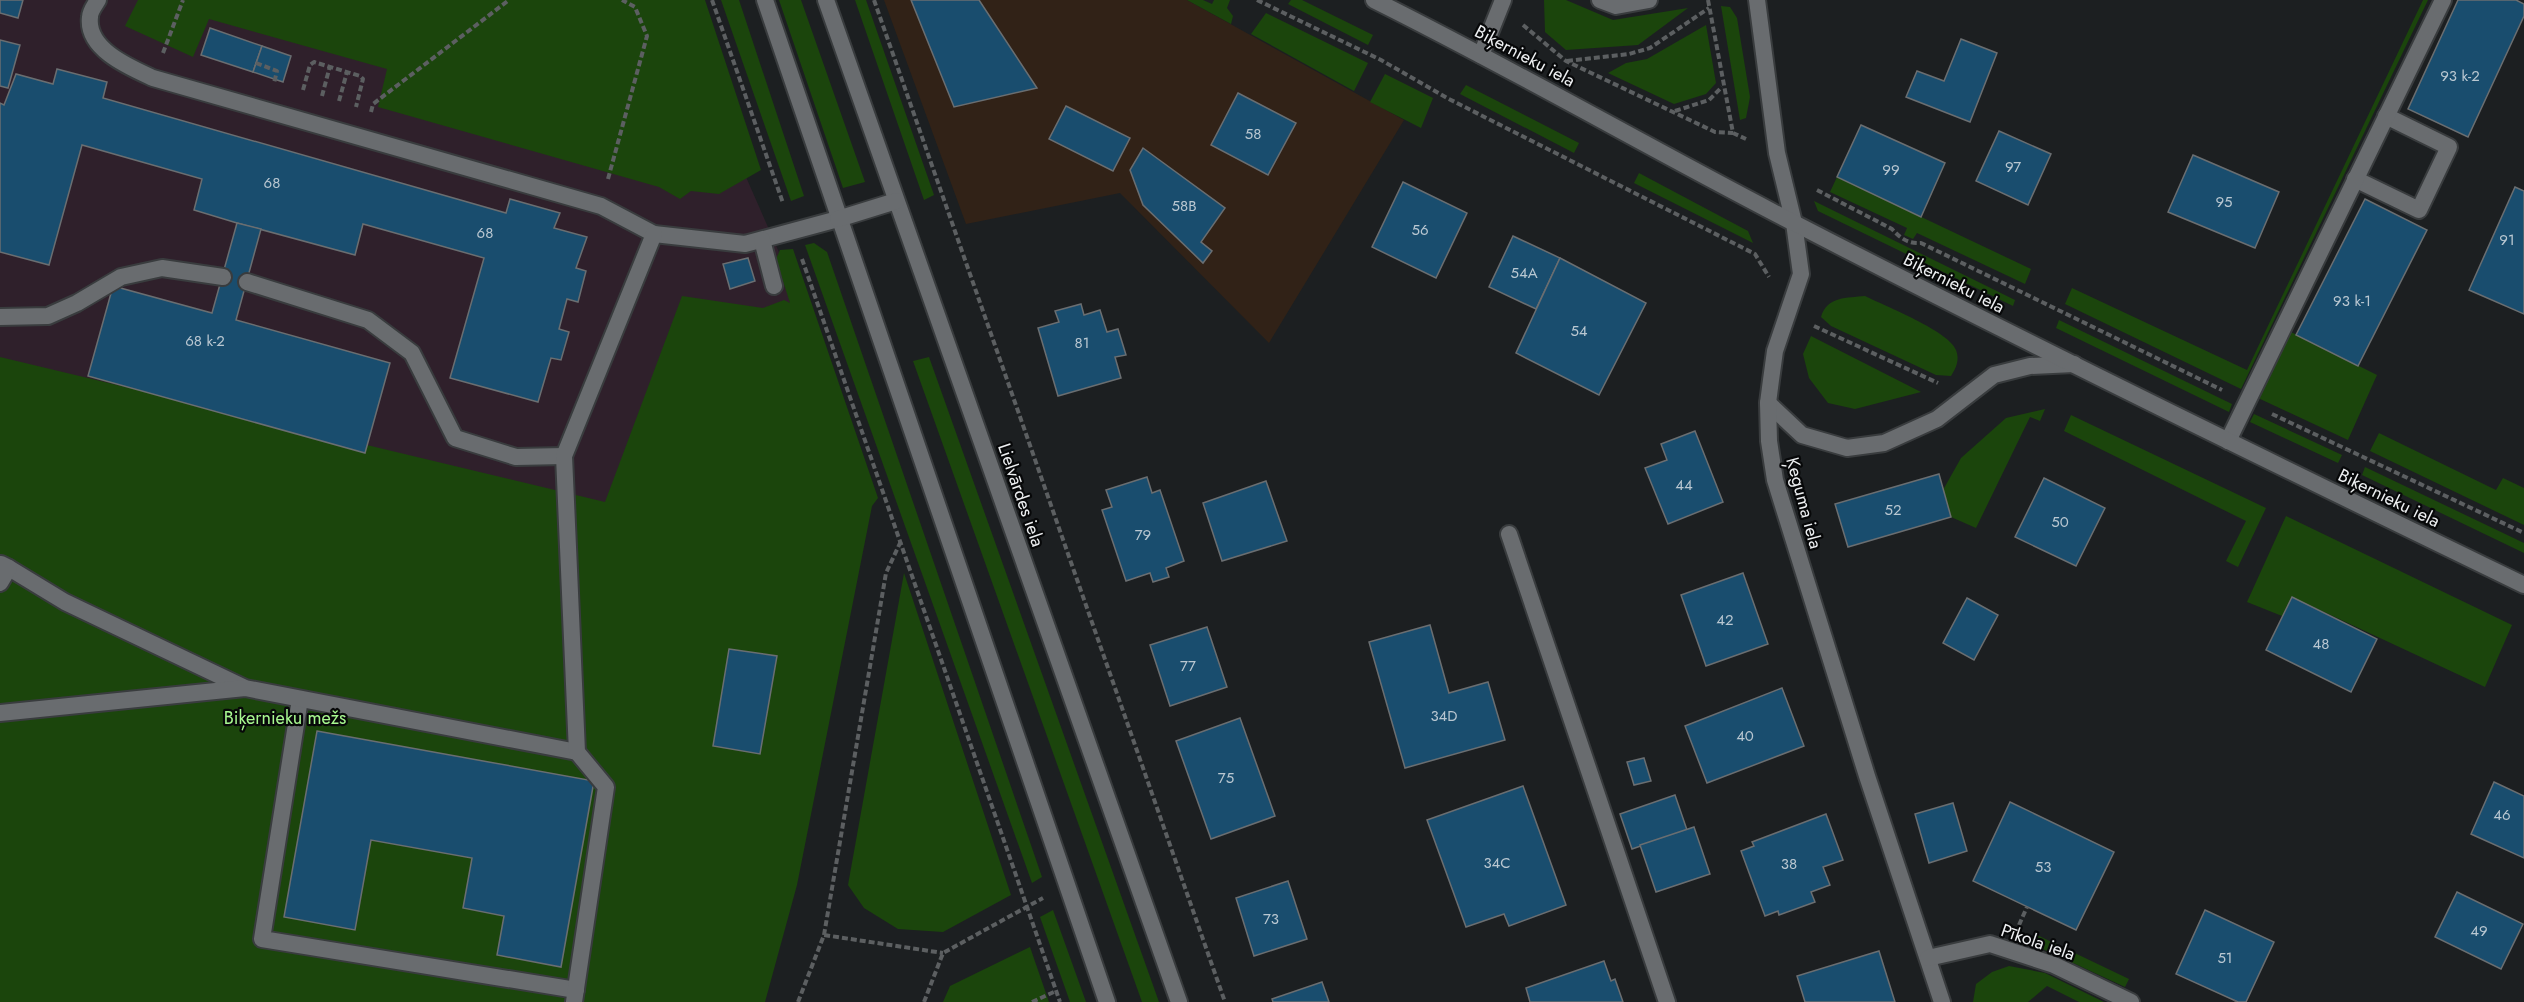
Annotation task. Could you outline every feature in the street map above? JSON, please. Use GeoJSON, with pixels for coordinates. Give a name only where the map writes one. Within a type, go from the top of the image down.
{"type":"FeatureCollection","features":[{"type":"Feature","properties":{"kind":"street"},"geometry":{"type":"LineString","coordinates":[[98,0],[90,16],[91,33],[101,47],[125,65],[153,78],[601,206],[654,234],[744,244],[896,201]]}},
{"type":"Feature","properties":{"kind":"street"},"geometry":{"type":"LineString","coordinates":[[765,0],[1107,1002]]}},
{"type":"Feature","properties":{"kind":"street","name":"Lielvārdes iela"},"geometry":{"type":"LineString","coordinates":[[826,0],[1179,1002]]}},
{"type":"Feature","properties":{"kind":"street","name":"Biķernieku iela"},"geometry":{"type":"LineString","coordinates":[[1374,0],[1794,223],[2228,441],[2524,585]]}},
{"type":"Feature","properties":{"kind":"street"},"geometry":{"type":"LineString","coordinates":[[1600,0],[1616,6],[1649,0]]}},
{"type":"Feature","properties":{"kind":"street","name":"Ķeguma iela"},"geometry":{"type":"LineString","coordinates":[[1757,0],[1777,153],[1794,223],[1802,274],[1775,351],[1768,402],[1769,441],[1778,495],[1942,1002]]}},
{"type":"Feature","properties":{"kind":"street"},"geometry":{"type":"LineString","coordinates":[[2228,441],[2443,0]]}},
{"type":"Feature","properties":{"kind":"street"},"geometry":{"type":"LineString","coordinates":[[1481,55],[1502,4]]}},
{"type":"Feature","properties":{"kind":"street"},"geometry":{"type":"LineString","coordinates":[[2355,179],[2420,210],[2449,147],[2386,116]]}},
{"type":"Feature","properties":{"kind":"street"},"geometry":{"type":"LineString","coordinates":[[300,699],[262,939],[575,996],[606,787],[577,752],[564,456],[654,234]]}},
{"type":"Feature","properties":{"kind":"street"},"geometry":{"type":"LineString","coordinates":[[762,240],[774,286]]}},
{"type":"Feature","properties":{"kind":"street"},"geometry":{"type":"LineString","coordinates":[[0,317],[48,316],[77,303],[121,277],[162,268],[223,277]]}},
{"type":"Feature","properties":{"kind":"street"},"geometry":{"type":"LineString","coordinates":[[247,282],[368,320],[412,353],[455,438],[516,457],[564,456]]}},
{"type":"Feature","properties":{"kind":"street"},"geometry":{"type":"LineString","coordinates":[[1768,402],[1803,435],[1848,448],[1884,443],[1937,419],[1994,375],[2030,366],[2074,364]]}},
{"type":"Feature","properties":{"kind":"street"},"geometry":{"type":"LineString","coordinates":[[1509,534],[1667,1002]]}},
{"type":"Feature","properties":{"kind":"street"},"geometry":{"type":"LineString","coordinates":[[0,583],[5,566],[65,602],[245,688],[577,752]]}},
{"type":"Feature","properties":{"kind":"street"},"geometry":{"type":"LineString","coordinates":[[0,713],[245,688]]}},
{"type":"Feature","properties":{"kind":"street","name":"Pīkola iela"},"geometry":{"type":"LineString","coordinates":[[1928,958],[1990,944],[2054,965],[2131,1002]]}},
{"type":"Feature","properties":{"kind":"path"},"geometry":{"type":"LineString","coordinates":[[153,78],[183,0]]}},
{"type":"Feature","properties":{"kind":"path"},"geometry":{"type":"LineString","coordinates":[[356,136],[373,104],[509,0]]}},
{"type":"Feature","properties":{"kind":"path"},"geometry":{"type":"LineString","coordinates":[[601,206],[647,36],[635,7],[622,0]]}},
{"type":"Feature","properties":{"kind":"path"},"geometry":{"type":"LineString","coordinates":[[712,0],[902,540],[1060,1002]]}},
{"type":"Feature","properties":{"kind":"path"},"geometry":{"type":"LineString","coordinates":[[874,0],[1225,1002]]}},
{"type":"Feature","properties":{"kind":"path"},"geometry":{"type":"LineString","coordinates":[[1257,0],[1381,60],[1457,104],[1755,254],[1788,313],[1966,397]]}},
{"type":"Feature","properties":{"kind":"path"},"geometry":{"type":"LineString","coordinates":[[1708,0],[1733,132]]}},
{"type":"Feature","properties":{"kind":"path"},"geometry":{"type":"LineString","coordinates":[[1502,4],[1566,61],[1715,132],[1733,132],[1777,153]]}},
{"type":"Feature","properties":{"kind":"path"},"geometry":{"type":"LineString","coordinates":[[1566,61],[1629,54],[1650,48],[1709,8]]}},
{"type":"Feature","properties":{"kind":"path"},"geometry":{"type":"LineString","coordinates":[[296,119],[310,65],[314,62],[330,66],[363,79],[356,136]]}},
{"type":"Feature","properties":{"kind":"path"},"geometry":{"type":"LineString","coordinates":[[256,63],[277,71],[274,81]]}},
{"type":"Feature","properties":{"kind":"path"},"geometry":{"type":"LineString","coordinates":[[322,96],[330,66]]}},
{"type":"Feature","properties":{"kind":"path"},"geometry":{"type":"LineString","coordinates":[[339,101],[347,72]]}},
{"type":"Feature","properties":{"kind":"path"},"geometry":{"type":"LineString","coordinates":[[1675,111],[1709,100],[1723,86]]}},
{"type":"Feature","properties":{"kind":"path"},"geometry":{"type":"LineString","coordinates":[[1814,187],[1819,193],[1892,229],[1899,237],[1913,243],[1921,243],[2524,534]]}},
{"type":"Feature","properties":{"kind":"path"},"geometry":{"type":"LineString","coordinates":[[798,1002],[824,935],[886,573],[902,540]]}},
{"type":"Feature","properties":{"kind":"path"},"geometry":{"type":"LineString","coordinates":[[824,935],[943,953],[1066,885]]}},
{"type":"Feature","properties":{"kind":"path"},"geometry":{"type":"LineString","coordinates":[[2016,931],[2027,907]]}},
{"type":"Feature","properties":{"kind":"path"},"geometry":{"type":"LineString","coordinates":[[924,1002],[943,953]]}},
{"type":"Feature","properties":{"kind":"path"},"geometry":{"type":"LineString","coordinates":[[1032,1002],[1056,992]]}},
{"type":"Feature","properties":{"kind":"shaded area"},"geometry":{"type":"Polygon","coordinates":[[[0,0],[688,0],[746,177],[803,307],[849,519],[0,1002],[0,0]]]}},
{"type":"Feature","properties":{"kind":"shaded area"},"geometry":{"type":"Polygon","coordinates":[[[884,0],[1187,0],[1404,120],[1269,343],[1120,193],[966,224],[884,0]]]}},
{"type":"Feature","properties":{"kind":"green space"},"geometry":{"type":"Polygon","coordinates":[[[138,0],[705,0],[761,170],[719,194],[691,191],[680,199],[659,187],[378,107],[387,69],[209,19],[193,57],[125,26],[138,0]]]}},
{"type":"Feature","properties":{"kind":"green space"},"geometry":{"type":"Polygon","coordinates":[[[721,0],[739,0],[804,196],[791,201],[721,0]]]}},
{"type":"Feature","properties":{"kind":"green space"},"geometry":{"type":"Polygon","coordinates":[[[779,0],[801,0],[865,182],[843,188],[779,0]]]}},
{"type":"Feature","properties":{"kind":"green space"},"geometry":{"type":"Polygon","coordinates":[[[855,0],[866,0],[934,195],[924,200],[855,0]]]}},
{"type":"Feature","properties":{"kind":"green space"},"geometry":{"type":"Polygon","coordinates":[[[1187,0],[1203,0],[1212,4],[1214,0],[1230,0],[1227,8],[1233,16],[1231,24],[1187,0]]]}},
{"type":"Feature","properties":{"kind":"green space"},"geometry":{"type":"Polygon","coordinates":[[[1291,0],[1302,0],[1373,35],[1368,45],[1288,4],[1291,0]]]}},
{"type":"Feature","properties":{"kind":"green space"},"geometry":{"type":"Polygon","coordinates":[[[1544,0],[1566,0],[1613,20],[1688,8],[1638,45],[1566,50],[1545,32],[1544,0]]]}},
{"type":"Feature","properties":{"kind":"green space"},"geometry":{"type":"Polygon","coordinates":[[[2423,0],[2428,0],[2241,389],[2065,304],[2072,288],[2247,370],[2423,0]]]}},
{"type":"Feature","properties":{"kind":"green space"},"geometry":{"type":"Polygon","coordinates":[[[1721,6],[1730,7],[1737,18],[1750,97],[1746,118],[1740,120],[1721,6]]]}},
{"type":"Feature","properties":{"kind":"green space"},"geometry":{"type":"Polygon","coordinates":[[[1266,13],[1368,63],[1354,91],[1251,34],[1266,13]]]}},
{"type":"Feature","properties":{"kind":"green space"},"geometry":{"type":"Polygon","coordinates":[[[1706,25],[1716,83],[1706,94],[1674,104],[1608,73],[1626,63],[1647,59],[1706,25]]]}},
{"type":"Feature","properties":{"kind":"green space"},"geometry":{"type":"Polygon","coordinates":[[[1385,74],[1433,98],[1421,128],[1370,102],[1385,74]]]}},
{"type":"Feature","properties":{"kind":"green space"},"geometry":{"type":"Polygon","coordinates":[[[1466,85],[1579,143],[1574,153],[1460,94],[1466,85]]]}},
{"type":"Feature","properties":{"kind":"green space"},"geometry":{"type":"Polygon","coordinates":[[[1639,173],[1748,231],[1753,243],[1634,183],[1639,173]]]}},
{"type":"Feature","properties":{"kind":"green space"},"geometry":{"type":"Polygon","coordinates":[[[1837,177],[2031,269],[2025,284],[1917,233],[1913,239],[1904,235],[1907,228],[1830,192],[1837,177]]]}},
{"type":"Feature","properties":{"kind":"green space"},"geometry":{"type":"Polygon","coordinates":[[[1814,201],[2015,300],[2013,306],[1818,211],[1814,201]]]}},
{"type":"Feature","properties":{"kind":"green space"},"geometry":{"type":"Polygon","coordinates":[[[814,243],[827,252],[1042,877],[1032,883],[805,245],[814,243]]]}},
{"type":"Feature","properties":{"kind":"green space","name":"Biķernieku mežs"},"geometry":{"type":"Polygon","coordinates":[[[793,249],[878,498],[872,506],[797,885],[765,1002],[0,1002],[0,357],[605,502],[682,296],[763,308],[784,300],[790,303],[776,259],[780,250],[793,249]]]}},
{"type":"Feature","properties":{"kind":"green space"},"geometry":{"type":"Polygon","coordinates":[[[1865,296],[1929,327],[1951,343],[1958,357],[1951,376],[1936,375],[1831,326],[1821,317],[1828,305],[1838,299],[1865,296]]]}},
{"type":"Feature","properties":{"kind":"green space"},"geometry":{"type":"Polygon","coordinates":[[[2059,320],[2232,404],[2229,412],[2056,328],[2059,320]]]}},
{"type":"Feature","properties":{"kind":"green space"},"geometry":{"type":"Polygon","coordinates":[[[2289,331],[2377,375],[2348,440],[2258,398],[2289,331]]]}},
{"type":"Feature","properties":{"kind":"green space"},"geometry":{"type":"Polygon","coordinates":[[[1811,336],[1921,392],[1855,409],[1828,403],[1809,378],[1803,354],[1811,336]]]}},
{"type":"Feature","properties":{"kind":"green space"},"geometry":{"type":"Polygon","coordinates":[[[929,357],[1159,1002],[1142,1002],[913,361],[929,357]]]}},
{"type":"Feature","properties":{"kind":"green space"},"geometry":{"type":"Polygon","coordinates":[[[2045,409],[2040,421],[2030,417],[1976,528],[1951,517],[1943,490],[1961,458],[2006,418],[2045,409]]]}},
{"type":"Feature","properties":{"kind":"green space"},"geometry":{"type":"Polygon","coordinates":[[[2254,414],[2342,455],[2338,463],[2250,422],[2254,414]]]}},
{"type":"Feature","properties":{"kind":"green space"},"geometry":{"type":"Polygon","coordinates":[[[2071,415],[2266,508],[2238,567],[2226,561],[2246,521],[2064,431],[2071,415]]]}},
{"type":"Feature","properties":{"kind":"green space"},"geometry":{"type":"Polygon","coordinates":[[[2379,433],[2496,490],[2503,478],[2524,488],[2524,525],[2370,451],[2379,433]]]}},
{"type":"Feature","properties":{"kind":"green space"},"geometry":{"type":"Polygon","coordinates":[[[2365,467],[2524,543],[2524,553],[2362,475],[2365,467]]]}},
{"type":"Feature","properties":{"kind":"green space"},"geometry":{"type":"Polygon","coordinates":[[[2286,516],[2512,625],[2485,687],[2292,597],[2282,616],[2247,602],[2286,516]]]}},
{"type":"Feature","properties":{"kind":"green space"},"geometry":{"type":"Polygon","coordinates":[[[904,573],[1011,895],[943,932],[898,929],[864,908],[848,885],[904,573]]]}},
{"type":"Feature","properties":{"kind":"green space"},"geometry":{"type":"Polygon","coordinates":[[[1053,910],[1086,1002],[1070,1002],[1040,917],[1053,910]]]}},
{"type":"Feature","properties":{"kind":"green space"},"geometry":{"type":"Polygon","coordinates":[[[2035,934],[2129,979],[2125,987],[2030,943],[2035,934]]]}},
{"type":"Feature","properties":{"kind":"green space"},"geometry":{"type":"Polygon","coordinates":[[[1030,947],[1049,1002],[943,1002],[950,986],[1030,947]]]}},
{"type":"Feature","properties":{"kind":"green space"},"geometry":{"type":"Polygon","coordinates":[[[2009,966],[2045,973],[2104,1002],[2079,1002],[2047,986],[2028,1002],[1973,1002],[1976,984],[1992,972],[2009,966]]]}},
{"type":"Feature","properties":{"kind":"building"},"geometry":{"type":"Polygon","coordinates":[[[0,0],[23,0],[18,18],[0,13],[0,0]]]}},
{"type":"Feature","properties":{"kind":"building"},"geometry":{"type":"Polygon","coordinates":[[[911,0],[979,0],[1037,88],[954,107],[911,0]]]}},
{"type":"Feature","properties":{"kind":"building"},"geometry":{"type":"Polygon","coordinates":[[[2458,0],[2516,0],[2524,4],[2524,16],[2468,137],[2408,109],[2458,0]]]}},
{"type":"Feature","properties":{"kind":"building"},"geometry":{"type":"Polygon","coordinates":[[[210,28],[262,46],[253,72],[201,55],[210,28]]]}},
{"type":"Feature","properties":{"kind":"building"},"geometry":{"type":"Polygon","coordinates":[[[1961,39],[1997,53],[1970,122],[1906,97],[1917,71],[1944,81],[1961,39]]]}},
{"type":"Feature","properties":{"kind":"building"},"geometry":{"type":"Polygon","coordinates":[[[0,40],[20,45],[8,88],[0,86],[0,40]]]}},
{"type":"Feature","properties":{"kind":"building"},"geometry":{"type":"Polygon","coordinates":[[[262,46],[291,56],[283,82],[253,72],[262,46]]]}},
{"type":"Feature","properties":{"kind":"building"},"geometry":{"type":"Polygon","coordinates":[[[57,69],[107,82],[103,98],[506,213],[510,199],[560,213],[554,228],[587,237],[576,268],[586,271],[578,302],[567,299],[559,329],[569,332],[561,360],[551,358],[538,402],[450,378],[484,258],[363,224],[355,255],[237,223],[194,210],[202,179],[82,145],[49,265],[0,252],[0,103],[4,105],[16,74],[53,84],[57,69]]]}},
{"type":"Feature","properties":{"kind":"building"},"geometry":{"type":"Polygon","coordinates":[[[1238,93],[1296,123],[1268,175],[1211,145],[1238,93]]]}},
{"type":"Feature","properties":{"kind":"building"},"geometry":{"type":"Polygon","coordinates":[[[1066,106],[1130,138],[1113,171],[1049,139],[1066,106]]]}},
{"type":"Feature","properties":{"kind":"building"},"geometry":{"type":"Polygon","coordinates":[[[1861,125],[1945,163],[1921,217],[1837,177],[1861,125]]]}},
{"type":"Feature","properties":{"kind":"building"},"geometry":{"type":"Polygon","coordinates":[[[1999,131],[2051,154],[2028,205],[1976,181],[1999,131]]]}},
{"type":"Feature","properties":{"kind":"building"},"geometry":{"type":"Polygon","coordinates":[[[1143,148],[1225,208],[1201,242],[1212,251],[1203,263],[1143,205],[1130,170],[1143,148]]]}},
{"type":"Feature","properties":{"kind":"building"},"geometry":{"type":"Polygon","coordinates":[[[2193,155],[2279,192],[2255,248],[2168,212],[2193,155]]]}},
{"type":"Feature","properties":{"kind":"building"},"geometry":{"type":"Polygon","coordinates":[[[1403,182],[1467,213],[1436,278],[1372,247],[1403,182]]]}},
{"type":"Feature","properties":{"kind":"building"},"geometry":{"type":"Polygon","coordinates":[[[2515,187],[2524,191],[2524,314],[2469,290],[2515,187]]]}},
{"type":"Feature","properties":{"kind":"building"},"geometry":{"type":"Polygon","coordinates":[[[2365,199],[2427,230],[2358,366],[2296,335],[2365,199]]]}},
{"type":"Feature","properties":{"kind":"building"},"geometry":{"type":"Polygon","coordinates":[[[237,223],[261,229],[236,320],[390,363],[365,453],[88,376],[113,286],[212,313],[237,223]]]}},
{"type":"Feature","properties":{"kind":"building"},"geometry":{"type":"Polygon","coordinates":[[[1513,236],[1560,258],[1536,309],[1489,287],[1513,236]]]}},
{"type":"Feature","properties":{"kind":"building"},"geometry":{"type":"Polygon","coordinates":[[[748,258],[755,281],[730,289],[723,264],[748,258]]]}},
{"type":"Feature","properties":{"kind":"building"},"geometry":{"type":"Polygon","coordinates":[[[1560,258],[1646,303],[1599,395],[1516,353],[1560,258]]]}},
{"type":"Feature","properties":{"kind":"building"},"geometry":{"type":"Polygon","coordinates":[[[1081,304],[1084,315],[1100,310],[1107,332],[1118,329],[1126,355],[1115,357],[1121,378],[1058,396],[1038,328],[1059,322],[1055,311],[1081,304]]]}},
{"type":"Feature","properties":{"kind":"building"},"geometry":{"type":"Polygon","coordinates":[[[1695,431],[1723,502],[1668,524],[1645,468],[1667,460],[1661,444],[1695,431]]]}},
{"type":"Feature","properties":{"kind":"building"},"geometry":{"type":"Polygon","coordinates":[[[1939,474],[1951,517],[1848,547],[1835,504],[1939,474]]]}},
{"type":"Feature","properties":{"kind":"building"},"geometry":{"type":"Polygon","coordinates":[[[1147,477],[1152,493],[1160,490],[1184,561],[1166,568],[1169,577],[1153,582],[1150,573],[1126,581],[1102,510],[1112,507],[1106,490],[1147,477]]]}},
{"type":"Feature","properties":{"kind":"building"},"geometry":{"type":"Polygon","coordinates":[[[2044,478],[2105,508],[2076,566],[2015,537],[2044,478]]]}},
{"type":"Feature","properties":{"kind":"building"},"geometry":{"type":"Polygon","coordinates":[[[1266,481],[1287,541],[1222,561],[1203,503],[1266,481]]]}},
{"type":"Feature","properties":{"kind":"building"},"geometry":{"type":"Polygon","coordinates":[[[1743,573],[1768,644],[1706,666],[1681,595],[1743,573]]]}},
{"type":"Feature","properties":{"kind":"building"},"geometry":{"type":"Polygon","coordinates":[[[2292,597],[2377,639],[2351,692],[2266,650],[2292,597]]]}},
{"type":"Feature","properties":{"kind":"building"},"geometry":{"type":"Polygon","coordinates":[[[1967,598],[1998,615],[1974,660],[1943,643],[1967,598]]]}},
{"type":"Feature","properties":{"kind":"building"},"geometry":{"type":"Polygon","coordinates":[[[1430,625],[1449,693],[1488,682],[1505,740],[1405,768],[1369,642],[1430,625]]]}},
{"type":"Feature","properties":{"kind":"building"},"geometry":{"type":"Polygon","coordinates":[[[1207,627],[1227,687],[1170,706],[1150,645],[1207,627]]]}},
{"type":"Feature","properties":{"kind":"building"},"geometry":{"type":"Polygon","coordinates":[[[729,649],[777,656],[760,754],[713,746],[729,649]]]}},
{"type":"Feature","properties":{"kind":"building"},"geometry":{"type":"Polygon","coordinates":[[[1782,688],[1804,746],[1707,783],[1685,726],[1782,688]]]}},
{"type":"Feature","properties":{"kind":"building"},"geometry":{"type":"Polygon","coordinates":[[[1240,718],[1275,816],[1211,839],[1176,741],[1240,718]]]}},
{"type":"Feature","properties":{"kind":"building"},"geometry":{"type":"Polygon","coordinates":[[[317,731],[594,781],[561,967],[497,955],[504,916],[463,908],[472,858],[371,840],[355,930],[284,917],[317,731]]]}},
{"type":"Feature","properties":{"kind":"building"},"geometry":{"type":"Polygon","coordinates":[[[1644,758],[1651,781],[1634,785],[1627,762],[1644,758]]]}},
{"type":"Feature","properties":{"kind":"building"},"geometry":{"type":"Polygon","coordinates":[[[2494,782],[2524,796],[2524,858],[2471,834],[2494,782]]]}},
{"type":"Feature","properties":{"kind":"building"},"geometry":{"type":"Polygon","coordinates":[[[1523,786],[1566,905],[1509,926],[1504,914],[1466,927],[1427,820],[1523,786]]]}},
{"type":"Feature","properties":{"kind":"building"},"geometry":{"type":"Polygon","coordinates":[[[1675,795],[1687,830],[1632,849],[1620,814],[1675,795]]]}},
{"type":"Feature","properties":{"kind":"building"},"geometry":{"type":"Polygon","coordinates":[[[2010,802],[2114,852],[2076,930],[1973,881],[2010,802]]]}},
{"type":"Feature","properties":{"kind":"building"},"geometry":{"type":"Polygon","coordinates":[[[1953,803],[1967,851],[1929,863],[1915,814],[1953,803]]]}},
{"type":"Feature","properties":{"kind":"building"},"geometry":{"type":"Polygon","coordinates":[[[1826,814],[1843,860],[1823,867],[1830,885],[1811,892],[1815,902],[1779,915],[1778,911],[1765,916],[1741,851],[1754,846],[1752,842],[1826,814]]]}},
{"type":"Feature","properties":{"kind":"building"},"geometry":{"type":"Polygon","coordinates":[[[1694,827],[1710,874],[1656,892],[1640,845],[1694,827]]]}},
{"type":"Feature","properties":{"kind":"building"},"geometry":{"type":"Polygon","coordinates":[[[1288,881],[1307,939],[1254,956],[1236,898],[1288,881]]]}},
{"type":"Feature","properties":{"kind":"building"},"geometry":{"type":"Polygon","coordinates":[[[2457,892],[2523,924],[2501,969],[2435,937],[2457,892]]]}},
{"type":"Feature","properties":{"kind":"building"},"geometry":{"type":"Polygon","coordinates":[[[2205,910],[2274,942],[2246,1002],[2238,1002],[2176,974],[2205,910]]]}},
{"type":"Feature","properties":{"kind":"building"},"geometry":{"type":"Polygon","coordinates":[[[1879,951],[1895,1002],[1805,1002],[1797,976],[1879,951]]]}},
{"type":"Feature","properties":{"kind":"building"},"geometry":{"type":"Polygon","coordinates":[[[1604,961],[1611,981],[1615,979],[1623,1002],[1530,1002],[1526,988],[1604,961]]]}},
{"type":"Feature","properties":{"kind":"building"},"geometry":{"type":"Polygon","coordinates":[[[1322,982],[1329,1002],[1273,1002],[1272,999],[1322,982]]]}}]}
